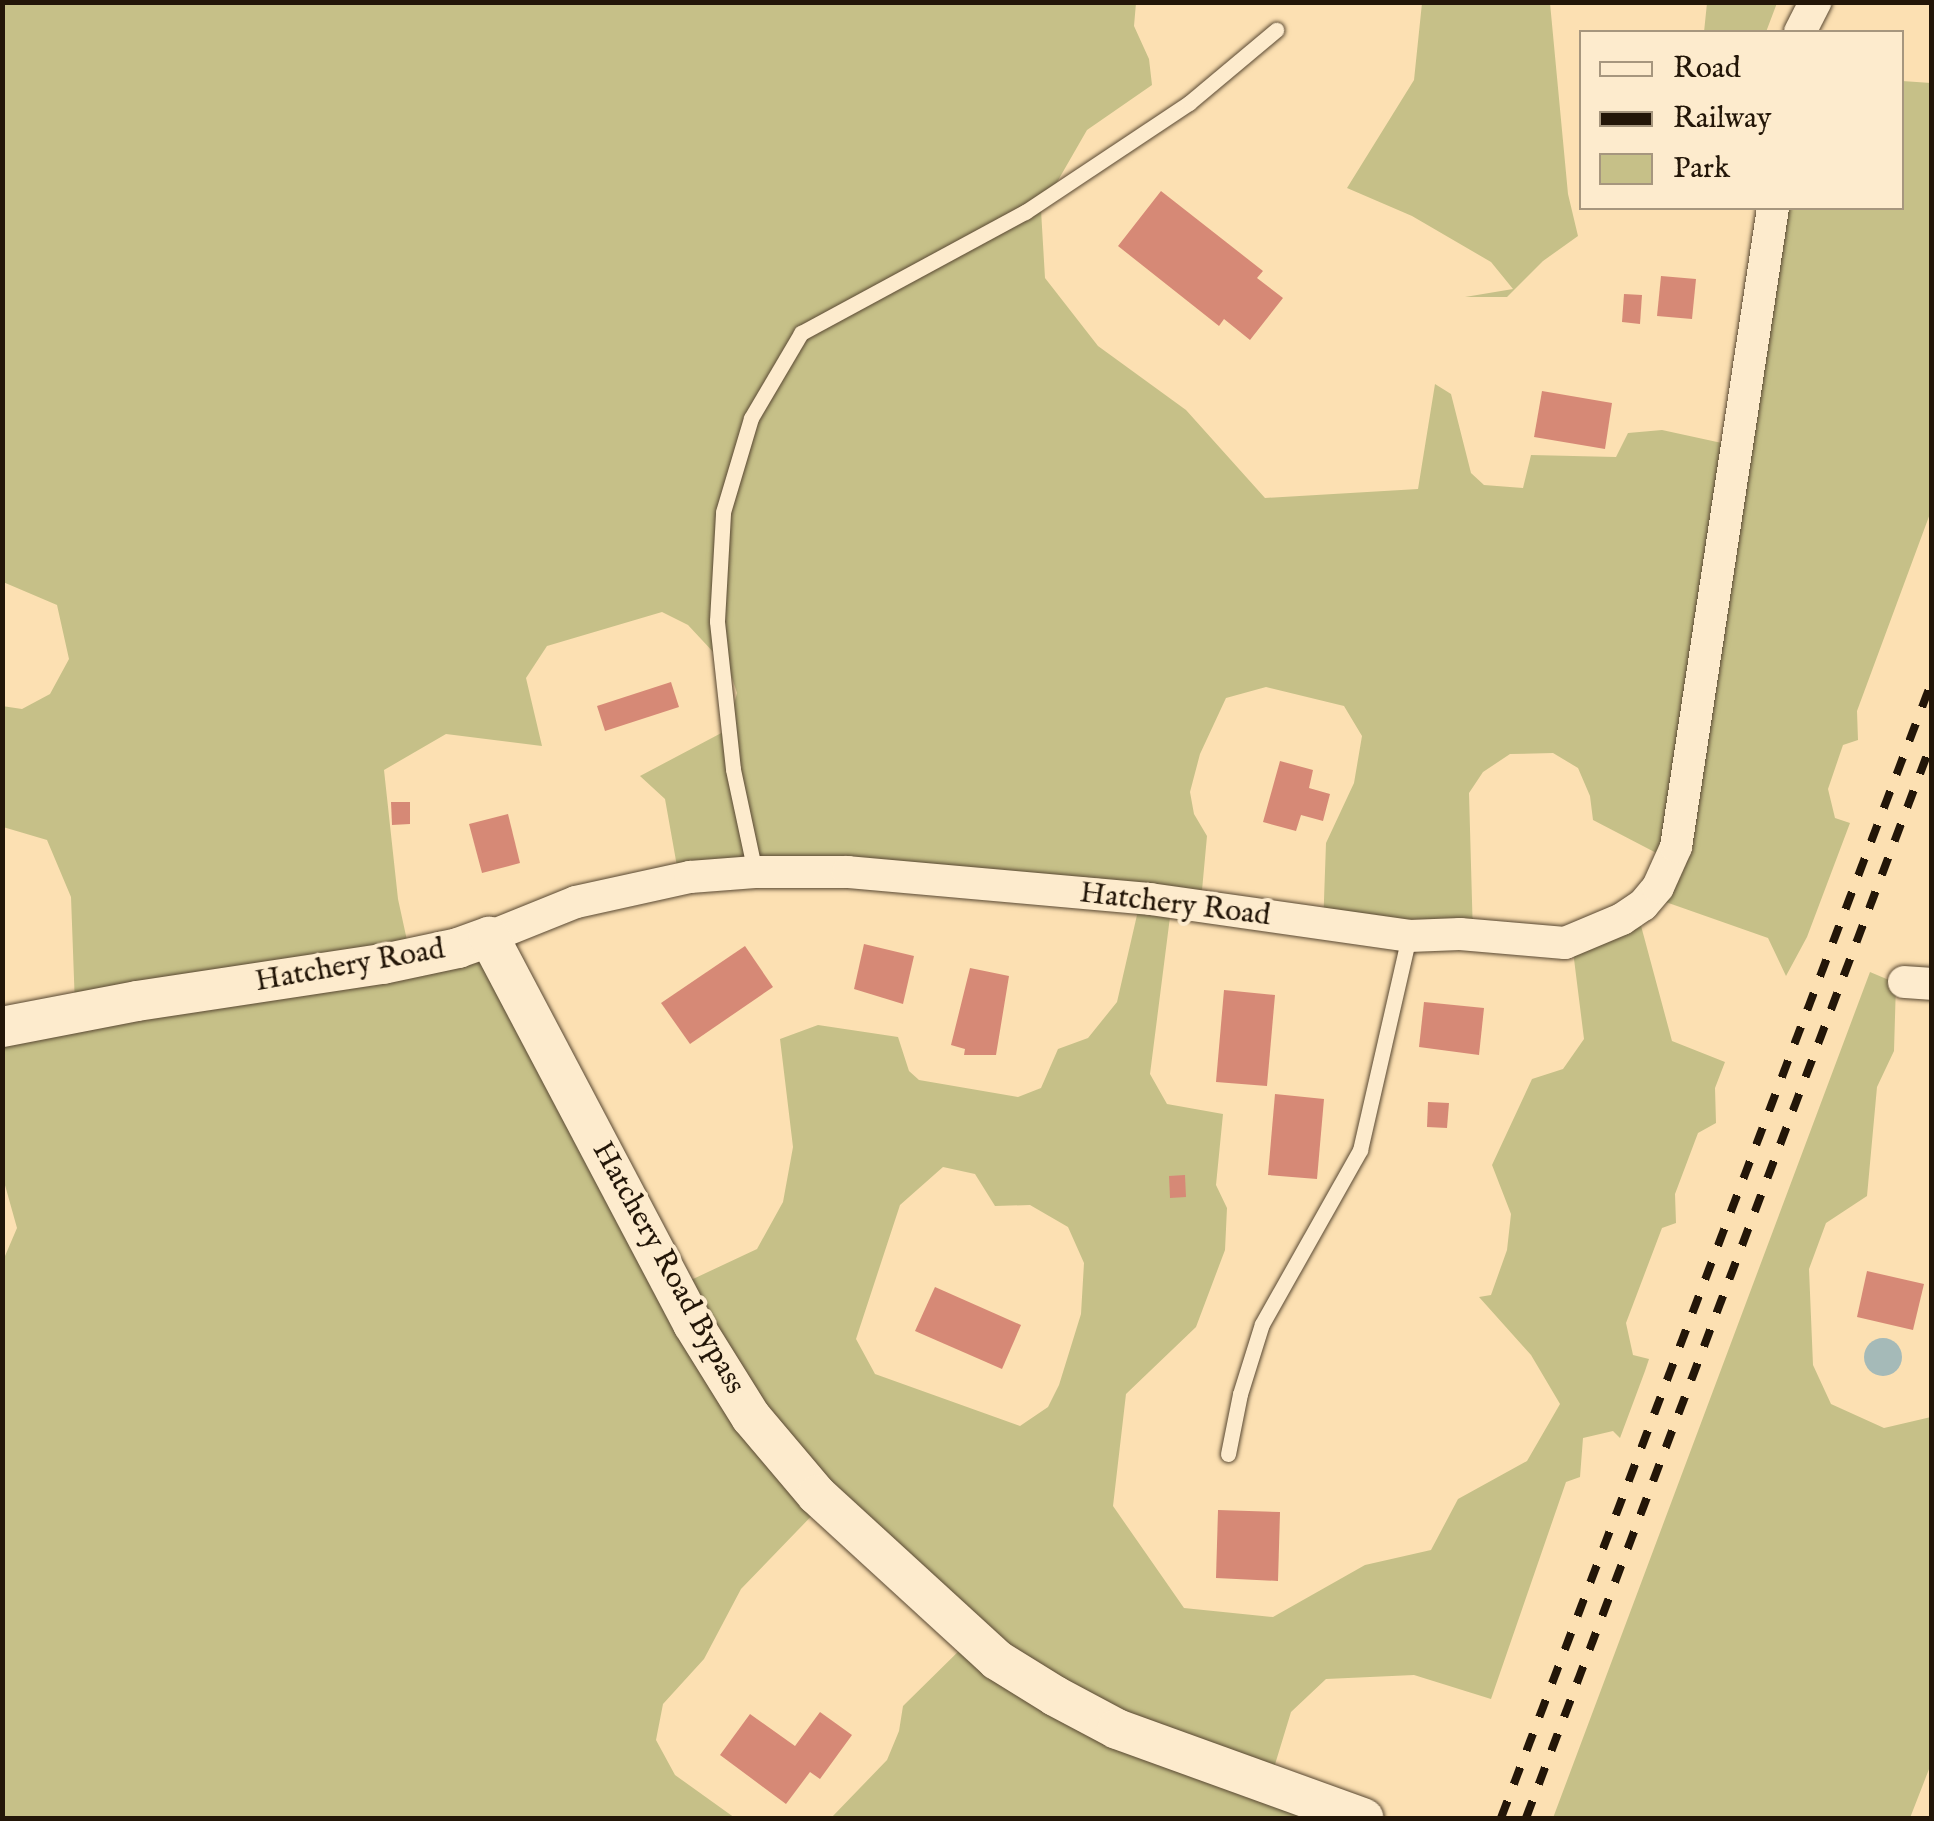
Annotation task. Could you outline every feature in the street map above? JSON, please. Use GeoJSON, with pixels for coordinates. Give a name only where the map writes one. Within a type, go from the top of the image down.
{"type":"FeatureCollection","features":[{"type":"Feature","properties":{"kind":"street"},"geometry":{"type":"LineString","coordinates":[[1801,30],[1815,2]]}},
{"type":"Feature","properties":{"kind":"street","name":"Hatchery Road"},"geometry":{"type":"LineString","coordinates":[[2,1027],[138,1001],[382,964],[489,937],[576,902],[690,877],[755,872],[848,872],[1150,899],[1409,936],[1460,934],[1565,943],[1622,919],[1643,905],[1658,887],[1676,847],[1773,210]]}},
{"type":"Feature","properties":{"kind":"street","name":"Hatchery Road Bypass"},"geometry":{"type":"LineString","coordinates":[[489,937],[693,1324],[752,1416],[817,1495],[996,1660],[1055,1696],[1117,1729],[1363,1818]]}},
{"type":"Feature","properties":{"kind":"lane"},"geometry":{"type":"LineString","coordinates":[[755,872],[733,769],[717,620],[723,512],[751,418],[801,333],[1026,212],[1189,103],[1276,30]]}},
{"type":"Feature","properties":{"kind":"lane"},"geometry":{"type":"LineString","coordinates":[[1228,1454],[1240,1394],[1262,1324],[1360,1150],[1409,936]]}},
{"type":"Feature","properties":{"kind":"green space"},"geometry":{"type":"Polygon","coordinates":[[[1707,2],[1777,3],[1767,30],[1704,30],[1707,2]]]}},
{"type":"Feature","properties":{"kind":"green space"},"geometry":{"type":"Polygon","coordinates":[[[3,3],[1136,3],[1134,26],[1149,59],[1152,85],[1087,130],[1041,210],[1045,278],[1098,346],[1186,410],[1265,498],[1418,489],[1435,384],[1451,394],[1471,473],[1484,485],[1523,488],[1531,455],[1616,457],[1628,433],[1662,430],[1731,445],[1769,210],[1904,210],[1904,81],[1931,83],[1931,511],[1857,711],[1858,740],[1843,745],[1828,789],[1835,818],[1850,823],[1807,937],[1786,976],[1768,938],[1660,900],[1666,858],[1593,820],[1590,796],[1578,768],[1553,753],[1510,754],[1483,772],[1469,793],[1473,937],[1323,928],[1326,843],[1354,783],[1362,736],[1344,706],[1266,687],[1226,698],[1200,754],[1190,792],[1194,814],[1207,836],[1200,912],[1170,917],[1150,1074],[1167,1104],[1223,1114],[1216,1185],[1227,1208],[1225,1250],[1196,1327],[1126,1394],[1113,1506],[1184,1608],[1273,1617],[1365,1565],[1431,1550],[1458,1499],[1527,1461],[1560,1404],[1531,1355],[1479,1297],[1491,1295],[1507,1250],[1511,1214],[1492,1165],[1532,1079],[1563,1069],[1584,1039],[1572,943],[1640,922],[1672,1041],[1725,1062],[1715,1088],[1716,1123],[1698,1133],[1675,1194],[1676,1223],[1662,1228],[1626,1323],[1633,1355],[1649,1359],[1645,1371],[1620,1438],[1613,1431],[1583,1438],[1580,1477],[1566,1482],[1491,1699],[1414,1675],[1326,1679],[1291,1712],[1273,1771],[1365,1818],[831,1818],[887,1760],[899,1731],[903,1706],[970,1640],[825,1502],[741,1589],[704,1659],[663,1704],[656,1740],[675,1775],[735,1818],[3,1818],[2,1263],[17,1228],[3,1178],[3,1023],[75,1006],[71,897],[47,840],[3,827],[2,706],[22,709],[50,694],[69,659],[57,605],[3,582],[3,3]],[[662,612],[547,646],[526,678],[542,746],[446,734],[384,770],[398,899],[408,945],[496,945],[676,1287],[757,1249],[783,1202],[793,1147],[780,1039],[818,1025],[898,1037],[909,1071],[919,1080],[1018,1097],[1041,1088],[1058,1049],[1088,1038],[1117,1002],[1137,915],[1128,906],[678,872],[665,799],[640,776],[727,730],[737,693],[729,669],[688,625],[662,612]],[[943,1167],[900,1205],[856,1339],[875,1374],[1020,1426],[1048,1407],[1059,1385],[1081,1314],[1084,1263],[1068,1227],[1030,1205],[995,1206],[975,1174],[943,1167]]]}},
{"type":"Feature","properties":{"kind":"green space"},"geometry":{"type":"Polygon","coordinates":[[[1422,3],[1550,3],[1568,194],[1578,236],[1543,261],[1507,297],[1465,297],[1513,289],[1491,262],[1412,216],[1347,188],[1414,80],[1422,3]]]}},
{"type":"Feature","properties":{"kind":"green space"},"geometry":{"type":"Polygon","coordinates":[[[1870,972],[1896,983],[1894,1051],[1877,1087],[1867,1196],[1826,1223],[1809,1269],[1813,1365],[1831,1404],[1884,1428],[1931,1417],[1931,1764],[1910,1818],[1553,1818],[1870,972]]]}},
{"type":"Feature","properties":{"kind":"shaded area"},"geometry":{"type":"Polygon","coordinates":[[[1883,1338],[1897,1343],[1902,1357],[1897,1371],[1883,1376],[1869,1371],[1864,1357],[1869,1343],[1883,1338]]]}},
{"type":"Feature","properties":{"kind":"building"},"geometry":{"type":"Polygon","coordinates":[[[1161,191],[1263,271],[1257,278],[1283,298],[1250,340],[1224,319],[1219,326],[1118,246],[1161,191]]]}},
{"type":"Feature","properties":{"kind":"building"},"geometry":{"type":"Polygon","coordinates":[[[1661,276],[1696,279],[1692,319],[1657,316],[1661,276]]]}},
{"type":"Feature","properties":{"kind":"building"},"geometry":{"type":"Polygon","coordinates":[[[1624,294],[1642,295],[1640,324],[1622,322],[1624,294]]]}},
{"type":"Feature","properties":{"kind":"building"},"geometry":{"type":"Polygon","coordinates":[[[1542,391],[1612,403],[1605,449],[1534,437],[1542,391]]]}},
{"type":"Feature","properties":{"kind":"building"},"geometry":{"type":"Polygon","coordinates":[[[671,682],[679,707],[605,731],[597,706],[671,682]]]}},
{"type":"Feature","properties":{"kind":"building"},"geometry":{"type":"Polygon","coordinates":[[[1280,761],[1313,770],[1309,788],[1330,794],[1323,821],[1301,815],[1296,831],[1263,822],[1280,761]]]}},
{"type":"Feature","properties":{"kind":"building"},"geometry":{"type":"Polygon","coordinates":[[[391,802],[410,802],[410,824],[392,825],[391,802]]]}},
{"type":"Feature","properties":{"kind":"building"},"geometry":{"type":"Polygon","coordinates":[[[508,814],[520,863],[482,873],[469,824],[508,814]]]}},
{"type":"Feature","properties":{"kind":"building"},"geometry":{"type":"Polygon","coordinates":[[[864,944],[914,956],[903,1004],[854,989],[864,944]]]}},
{"type":"Feature","properties":{"kind":"building"},"geometry":{"type":"Polygon","coordinates":[[[745,946],[773,987],[690,1044],[661,1003],[745,946]]]}},
{"type":"Feature","properties":{"kind":"building"},"geometry":{"type":"Polygon","coordinates":[[[970,968],[1009,976],[996,1055],[964,1055],[965,1049],[951,1045],[970,968]]]}},
{"type":"Feature","properties":{"kind":"building"},"geometry":{"type":"Polygon","coordinates":[[[1224,990],[1275,995],[1267,1086],[1216,1082],[1224,990]]]}},
{"type":"Feature","properties":{"kind":"building"},"geometry":{"type":"Polygon","coordinates":[[[1424,1002],[1484,1008],[1479,1055],[1419,1047],[1424,1002]]]}},
{"type":"Feature","properties":{"kind":"building"},"geometry":{"type":"Polygon","coordinates":[[[1275,1094],[1324,1099],[1317,1179],[1268,1175],[1275,1094]]]}},
{"type":"Feature","properties":{"kind":"building"},"geometry":{"type":"Polygon","coordinates":[[[1428,1102],[1449,1103],[1447,1128],[1427,1127],[1428,1102]]]}},
{"type":"Feature","properties":{"kind":"building"},"geometry":{"type":"Polygon","coordinates":[[[1185,1175],[1186,1197],[1170,1198],[1169,1176],[1185,1175]]]}},
{"type":"Feature","properties":{"kind":"building"},"geometry":{"type":"Polygon","coordinates":[[[1867,1271],[1924,1284],[1913,1330],[1857,1317],[1867,1271]]]}},
{"type":"Feature","properties":{"kind":"building"},"geometry":{"type":"Polygon","coordinates":[[[935,1287],[1021,1325],[1002,1369],[915,1331],[935,1287]]]}},
{"type":"Feature","properties":{"kind":"building"},"geometry":{"type":"Polygon","coordinates":[[[1218,1510],[1280,1512],[1278,1581],[1216,1578],[1218,1510]]]}},
{"type":"Feature","properties":{"kind":"building"},"geometry":{"type":"Polygon","coordinates":[[[820,1712],[852,1735],[820,1779],[810,1772],[786,1804],[720,1755],[750,1714],[795,1746],[820,1712]]]}},
{"type":"Feature","properties":{"kind":"railway"},"geometry":{"type":"LineString","coordinates":[[1501,1818],[1932,681]]}},
{"type":"Feature","properties":{"kind":"railway"},"geometry":{"type":"LineString","coordinates":[[1526,1818],[1932,742]]}}]}
